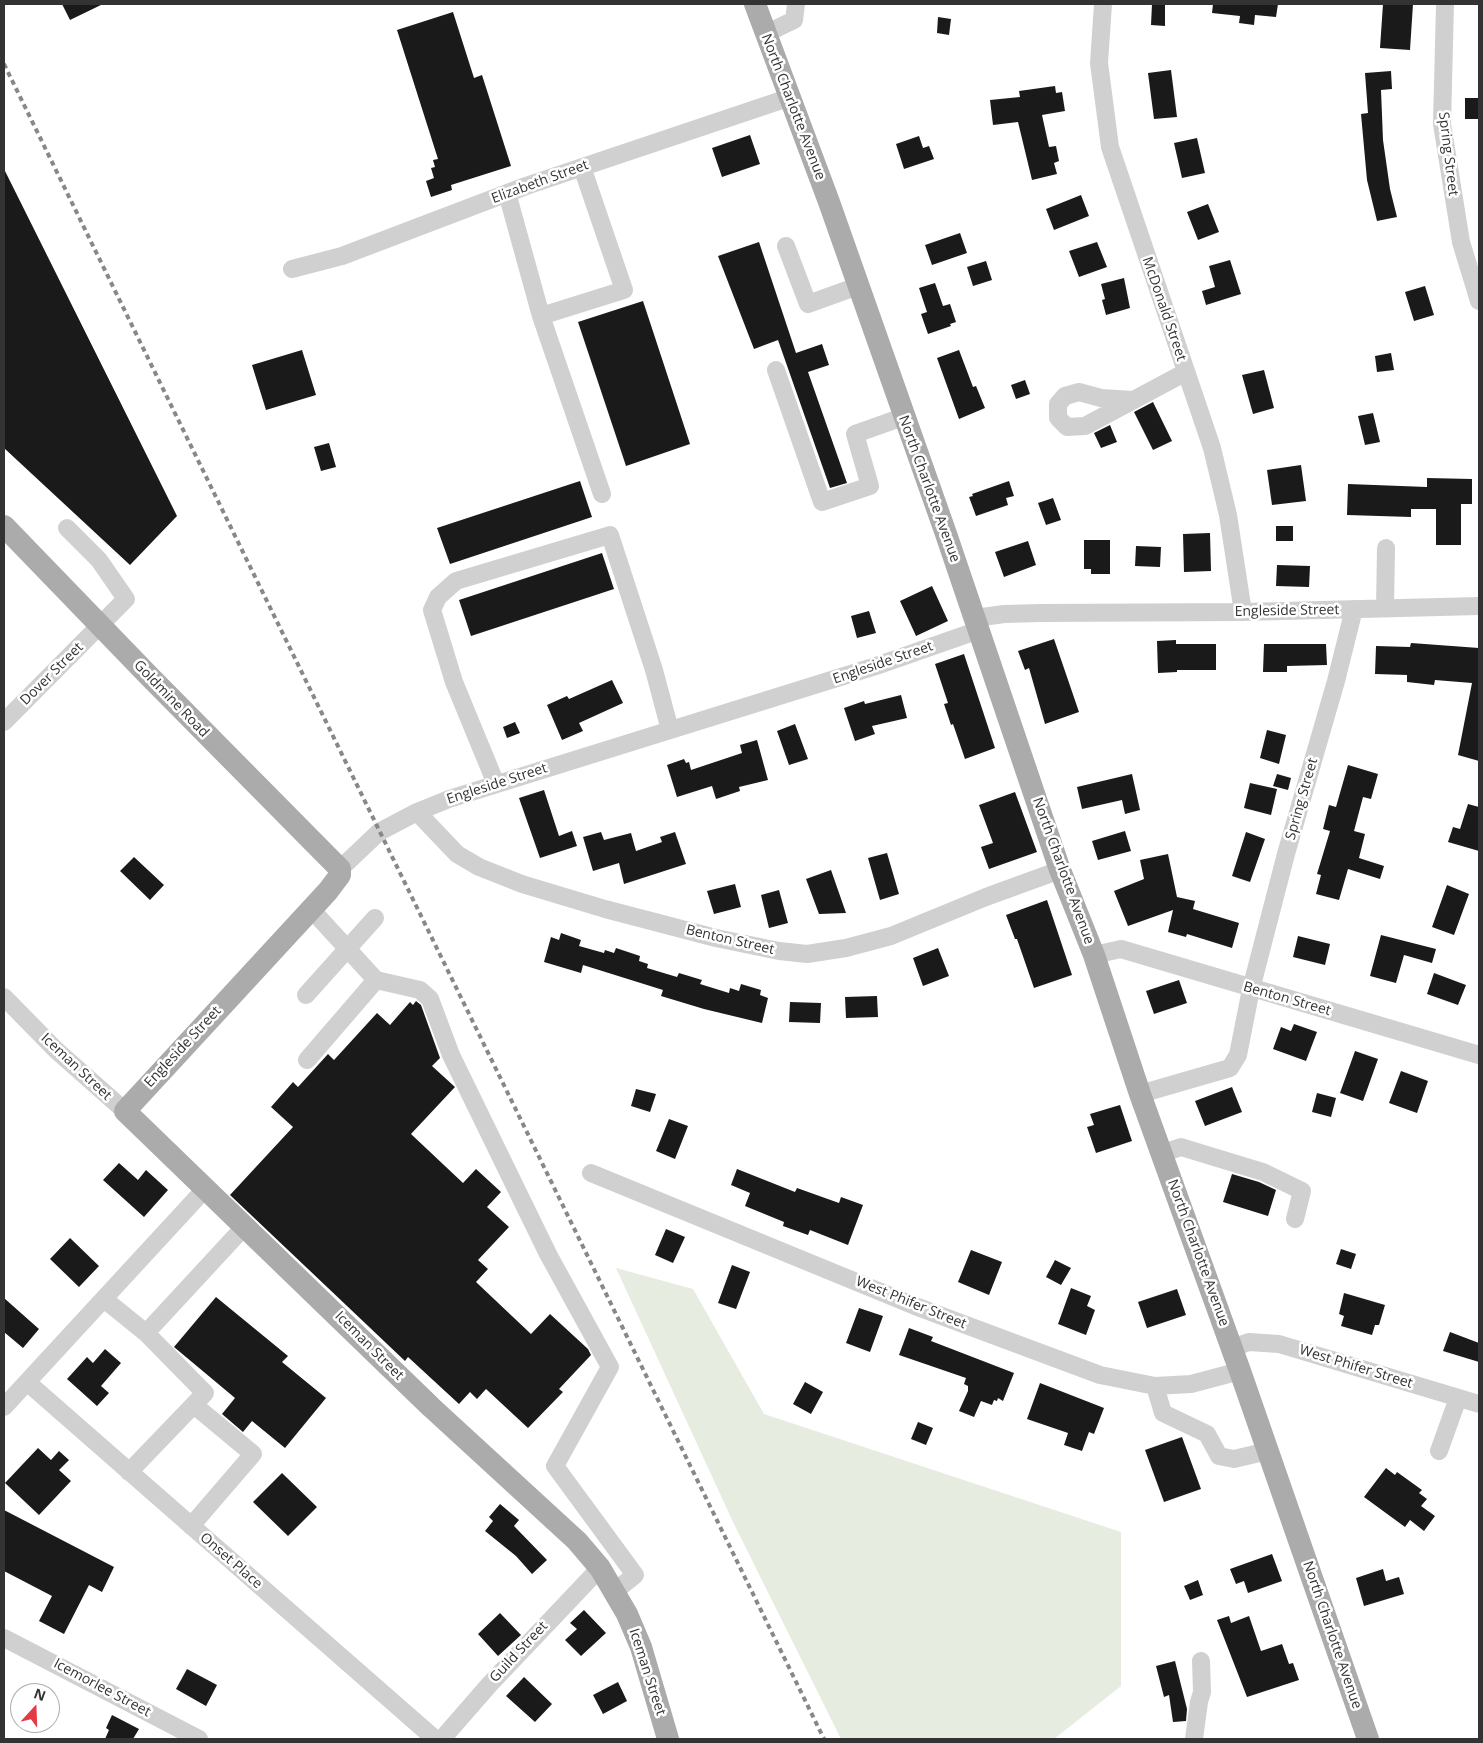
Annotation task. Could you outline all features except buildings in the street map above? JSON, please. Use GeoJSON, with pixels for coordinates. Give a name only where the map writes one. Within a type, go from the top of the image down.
{"type":"FeatureCollection","features":[{"type":"Feature","properties":{"kind":"main road","name":"North Charlotte Avenue"},"geometry":{"type":"LineString","coordinates":[[755,4],[788,98],[829,202],[977,624],[1060,870],[1094,954],[1140,1094],[1163,1153],[1232,1348],[1368,1739]]}},
{"type":"Feature","properties":{"kind":"main road","name":"Goldmine Road"},"geometry":{"type":"LineString","coordinates":[[4,526],[100,626],[340,868]]}},
{"type":"Feature","properties":{"kind":"main road","name":"Engleside Street"},"geometry":{"type":"LineString","coordinates":[[124,1111],[310,909],[340,875],[340,868]]}},
{"type":"Feature","properties":{"kind":"main road","name":"Iceman Street"},"geometry":{"type":"LineString","coordinates":[[124,1111],[431,1407],[577,1541],[600,1568],[627,1614],[641,1647],[668,1739]]}},
{"type":"Feature","properties":{"kind":"street"},"geometry":{"type":"LineString","coordinates":[[765,34],[794,20],[796,4]]}},
{"type":"Feature","properties":{"kind":"street","name":"McDonald Street"},"geometry":{"type":"LineString","coordinates":[[1103,4],[1099,63],[1110,147],[1212,448],[1228,515],[1243,612]]}},
{"type":"Feature","properties":{"kind":"street","name":"Spring Street"},"geometry":{"type":"LineString","coordinates":[[1445,4],[1442,124],[1461,242],[1479,301]]}},
{"type":"Feature","properties":{"kind":"street","name":"Elizabeth Street"},"geometry":{"type":"LineString","coordinates":[[292,269],[342,256],[507,193],[788,98]]}},
{"type":"Feature","properties":{"kind":"street"},"geometry":{"type":"LineString","coordinates":[[541,316],[624,290],[582,167]]}},
{"type":"Feature","properties":{"kind":"street"},"geometry":{"type":"LineString","coordinates":[[507,193],[541,316],[602,494]]}},
{"type":"Feature","properties":{"kind":"street"},"geometry":{"type":"LineString","coordinates":[[786,246],[808,304],[858,286]]}},
{"type":"Feature","properties":{"kind":"street"},"geometry":{"type":"LineString","coordinates":[[776,370],[822,502],[870,486],[855,434],[903,417]]}},
{"type":"Feature","properties":{"kind":"street"},"geometry":{"type":"LineString","coordinates":[[1133,400],[1186,372]]}},
{"type":"Feature","properties":{"kind":"street","name":"Dover Street"},"geometry":{"type":"LineString","coordinates":[[4,722],[126,600],[100,560],[67,528]]}},
{"type":"Feature","properties":{"kind":"street"},"geometry":{"type":"LineString","coordinates":[[496,784],[454,682],[432,610],[438,597],[456,581],[610,535],[640,624],[670,730]]}},
{"type":"Feature","properties":{"kind":"street"},"geometry":{"type":"LineString","coordinates":[[1385,608],[1386,548]]}},
{"type":"Feature","properties":{"kind":"street","name":"Engleside Street"},"geometry":{"type":"LineString","coordinates":[[340,868],[379,832],[417,812],[496,784],[867,669],[977,624],[1042,613],[1243,612],[1479,606]]}},
{"type":"Feature","properties":{"kind":"street","name":"Spring Street"},"geometry":{"type":"LineString","coordinates":[[1140,1094],[1230,1068],[1238,1054],[1252,989],[1354,609]]}},
{"type":"Feature","properties":{"kind":"street","name":"Benton Street"},"geometry":{"type":"LineString","coordinates":[[417,812],[457,854],[479,867],[522,884],[605,909],[716,938],[779,951],[807,954],[846,948],[891,936],[940,914],[1060,870]]}},
{"type":"Feature","properties":{"kind":"street"},"geometry":{"type":"LineString","coordinates":[[310,909],[376,980],[420,990],[430,1000],[451,1055],[540,1237],[610,1367],[555,1466],[635,1575],[614,1592]]}},
{"type":"Feature","properties":{"kind":"street"},"geometry":{"type":"LineString","coordinates":[[306,995],[375,918]]}},
{"type":"Feature","properties":{"kind":"street","name":"Benton Street"},"geometry":{"type":"LineString","coordinates":[[1094,954],[1121,949],[1479,1055]]}},
{"type":"Feature","properties":{"kind":"street"},"geometry":{"type":"LineString","coordinates":[[307,1060],[376,980]]}},
{"type":"Feature","properties":{"kind":"street","name":"Iceman Street"},"geometry":{"type":"LineString","coordinates":[[4,997],[56,1050],[124,1111]]}},
{"type":"Feature","properties":{"kind":"street"},"geometry":{"type":"LineString","coordinates":[[1163,1153],[1181,1147],[1263,1172],[1302,1191],[1295,1219]]}},
{"type":"Feature","properties":{"kind":"street","name":"West Phifer Street"},"geometry":{"type":"LineString","coordinates":[[591,1173],[934,1313],[1100,1375],[1155,1386],[1191,1384],[1240,1371]]}},
{"type":"Feature","properties":{"kind":"street"},"geometry":{"type":"LineString","coordinates":[[4,1407],[205,1189]]}},
{"type":"Feature","properties":{"kind":"street"},"geometry":{"type":"LineString","coordinates":[[146,1333],[245,1226]]}},
{"type":"Feature","properties":{"kind":"street"},"geometry":{"type":"LineString","coordinates":[[104,1299],[146,1333],[205,1393],[128,1472]]}},
{"type":"Feature","properties":{"kind":"street","name":"West Phifer Street"},"geometry":{"type":"LineString","coordinates":[[1232,1348],[1249,1342],[1279,1344],[1479,1404]]}},
{"type":"Feature","properties":{"kind":"street","name":"Onset Place"},"geometry":{"type":"LineString","coordinates":[[27,1382],[435,1739]]}},
{"type":"Feature","properties":{"kind":"street"},"geometry":{"type":"LineString","coordinates":[[1155,1386],[1163,1413],[1207,1434],[1219,1456],[1234,1459],[1268,1451]]}},
{"type":"Feature","properties":{"kind":"street"},"geometry":{"type":"LineString","coordinates":[[1439,1451],[1458,1398]]}},
{"type":"Feature","properties":{"kind":"street"},"geometry":{"type":"LineString","coordinates":[[191,1526],[253,1454],[194,1404]]}},
{"type":"Feature","properties":{"kind":"street","name":"Guild Street"},"geometry":{"type":"LineString","coordinates":[[442,1739],[489,1685],[600,1568]]}},
{"type":"Feature","properties":{"kind":"street","name":"Icemorlee Street"},"geometry":{"type":"LineString","coordinates":[[4,1638],[199,1739]]}},
{"type":"Feature","properties":{"kind":"street"},"geometry":{"type":"LineString","coordinates":[[1194,1739],[1203,1686],[1201,1661]]}},
{"type":"Feature","properties":{"kind":"shaded area"},"geometry":{"type":"Polygon","coordinates":[[[616,1268],[693,1289],[764,1414],[1121,1532],[1121,1686],[1054,1739],[841,1739],[733,1522],[616,1268]]]}},
{"type":"Feature","properties":{"kind":"railway"},"geometry":{"type":"LineString","coordinates":[[4,64],[824,1739]]}}]}
